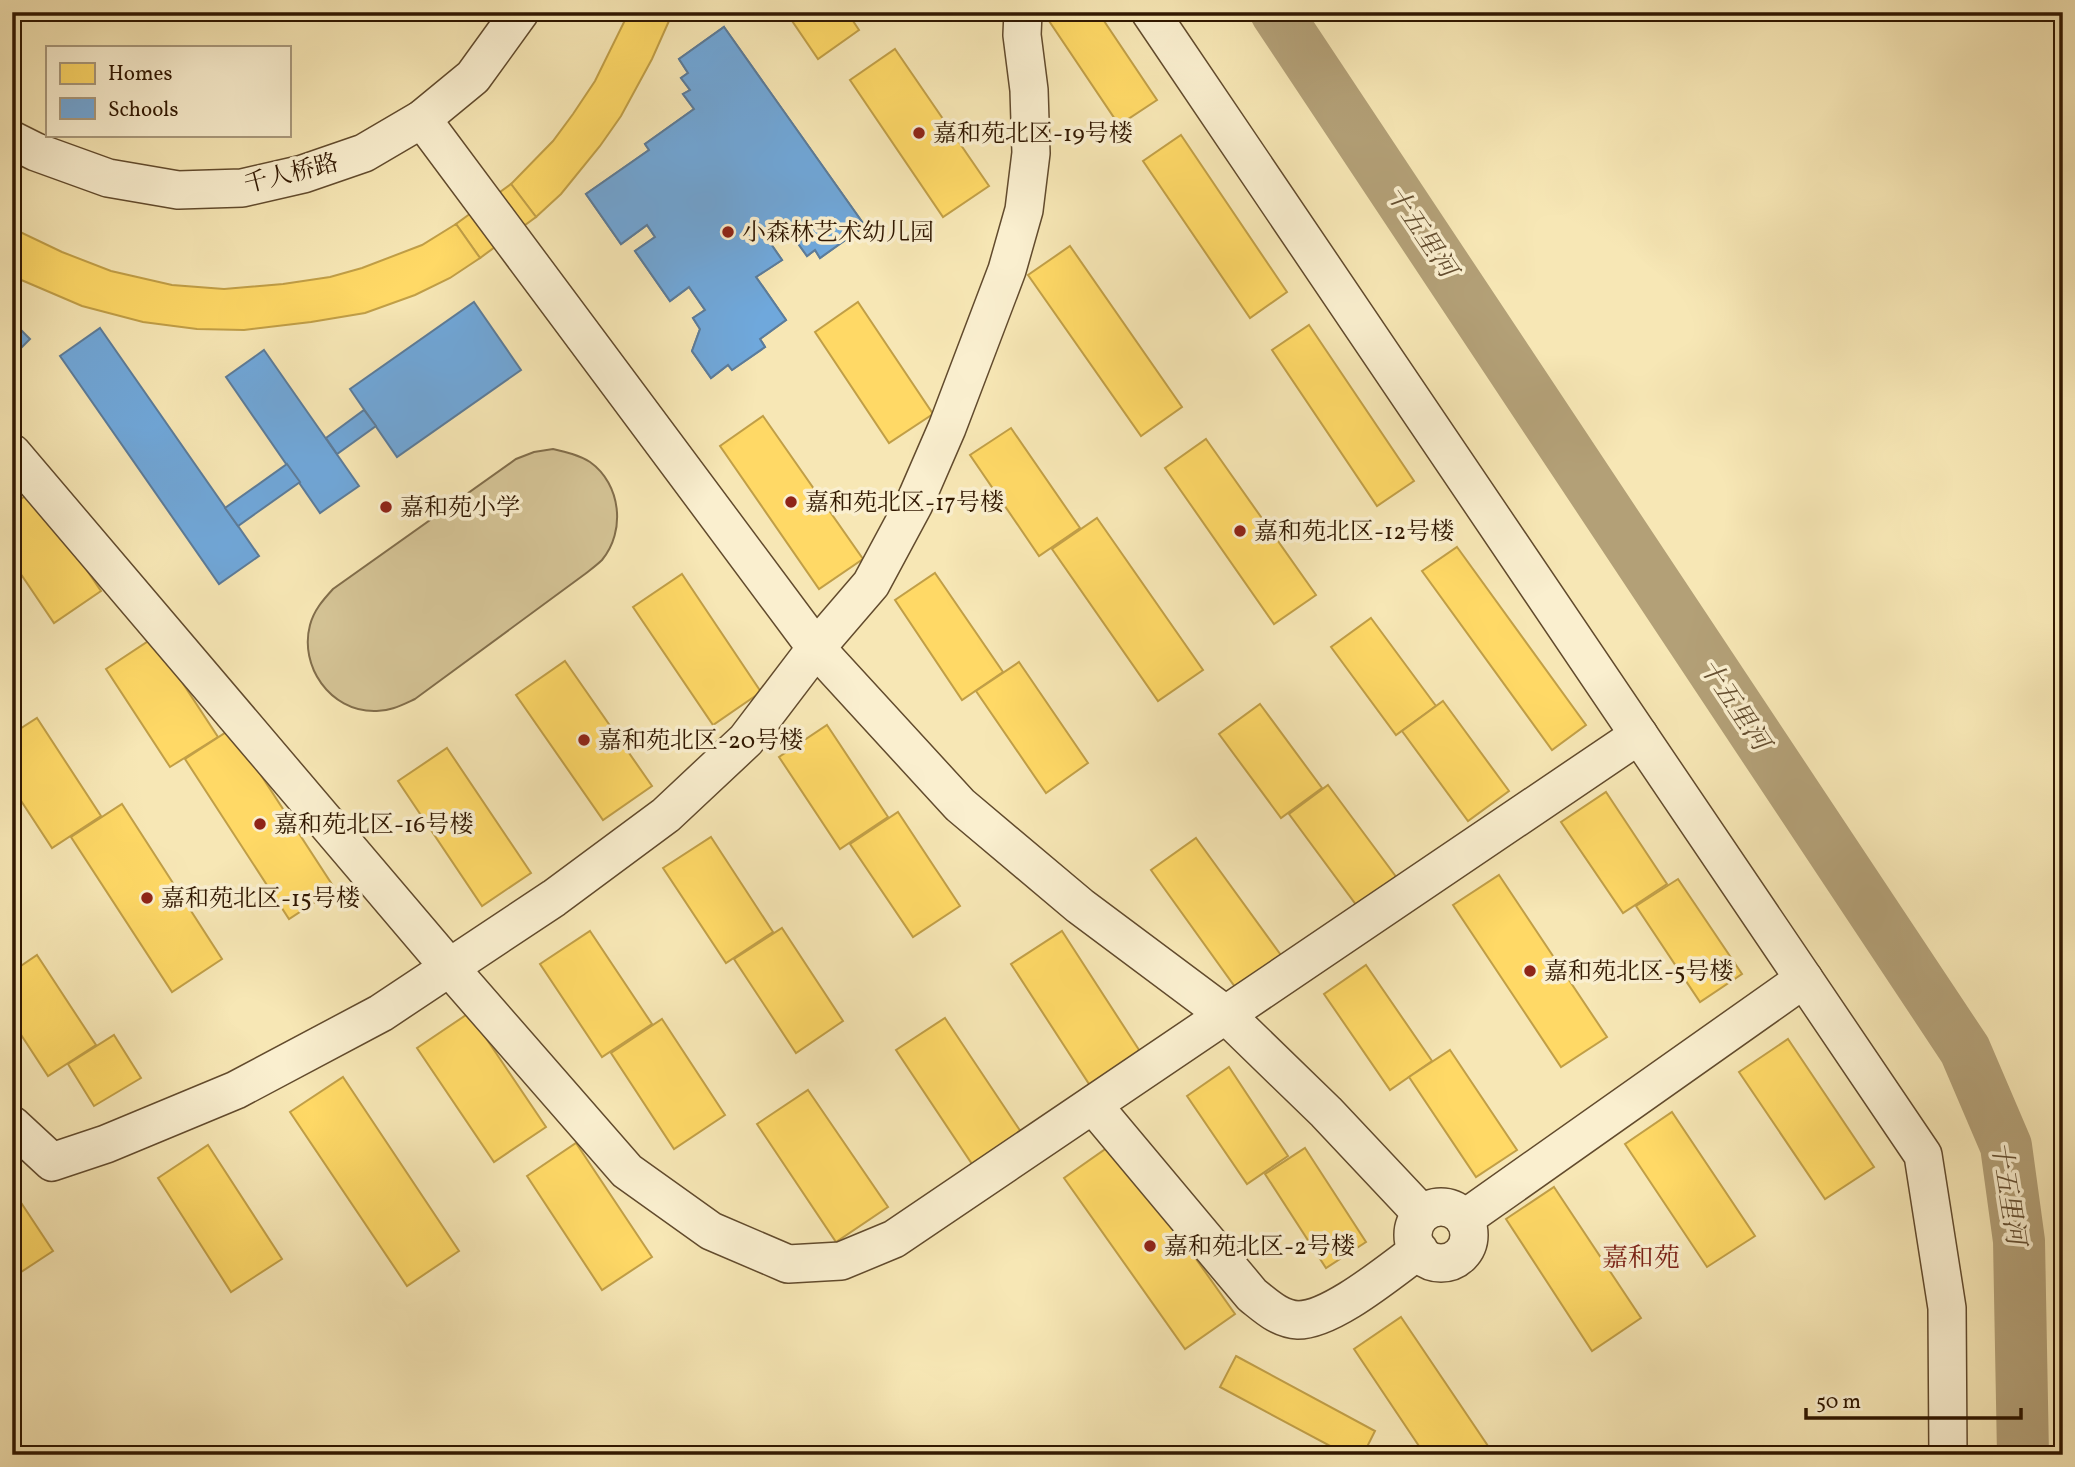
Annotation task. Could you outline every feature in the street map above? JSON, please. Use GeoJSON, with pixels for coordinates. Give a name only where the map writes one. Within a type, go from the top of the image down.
{"type":"FeatureCollection","features":[{"type":"Feature","properties":{"kind":"street","name":"千人桥路"},"geometry":{"type":"LineString","coordinates":[[12,140],[36,152],[108,178],[178,191],[242,188],[303,174],[364,153],[422,119],[473,77],[520,12]]}},
{"type":"Feature","properties":{"kind":"street"},"geometry":{"type":"LineString","coordinates":[[12,1125],[52,1162],[106,1144],[236,1090],[381,1013],[554,898],[666,815],[746,740],[816,648],[871,584],[914,504],[947,428],[1007,270],[1024,210],[1031,153],[1029,90],[1022,35],[1023,12]]}},
{"type":"Feature","properties":{"kind":"street"},"geometry":{"type":"LineString","coordinates":[[1150,12],[1923,1155],[1947,1308],[1948,1455]]}},
{"type":"Feature","properties":{"kind":"street"},"geometry":{"type":"LineString","coordinates":[[422,119],[816,648],[960,805],[1080,906],[1226,1014],[1326,1112],[1422,1214]]}},
{"type":"Feature","properties":{"kind":"street"},"geometry":{"type":"LineString","coordinates":[[12,453],[449,967],[627,1171],[711,1231],[788,1264],[841,1261],[894,1239],[1639,735]]}},
{"type":"Feature","properties":{"kind":"street"},"geometry":{"type":"LineString","coordinates":[[1464,1219],[1804,979]]}},
{"type":"Feature","properties":{"kind":"street"},"geometry":{"type":"LineString","coordinates":[[1093,1105],[1252,1295],[1276,1314],[1297,1320],[1320,1317],[1351,1299],[1419,1250]]}},
{"type":"Feature","properties":{"kind":"street"},"geometry":{"type":"LineString","coordinates":[[1448,1208],[1464,1219],[1469,1235],[1468,1244],[1464,1252],[1456,1258],[1438,1263],[1429,1260],[1419,1250],[1413,1238],[1422,1214],[1430,1209],[1448,1208]]}},
{"type":"Feature","properties":{"kind":"shaded area"},"geometry":{"type":"Polygon","coordinates":[[[553,449],[590,462],[600,471],[614,495],[617,508],[615,536],[602,560],[415,699],[390,709],[374,711],[358,709],[332,695],[314,670],[309,656],[308,640],[314,615],[329,593],[516,459],[553,449]]]}},
{"type":"Feature","properties":{"kind":"building: Homes"},"geometry":{"type":"Polygon","coordinates":[[[629,12],[673,12],[652,59],[621,116],[561,194],[536,217],[511,184],[553,141],[573,114],[595,81],[629,12]]]}},
{"type":"Feature","properties":{"kind":"building: Homes"},"geometry":{"type":"Polygon","coordinates":[[[786,12],[847,12],[859,30],[818,59],[786,12]]]}},
{"type":"Feature","properties":{"kind":"building: Homes"},"geometry":{"type":"Polygon","coordinates":[[[1043,12],[1098,12],[1157,100],[1119,125],[1043,12]]]}},
{"type":"Feature","properties":{"kind":"building: Homes","name":"嘉和苑北区-19号楼"},"geometry":{"type":"Polygon","coordinates":[[[895,49],[989,186],[943,217],[850,80],[895,49]]]}},
{"type":"Feature","properties":{"kind":"building: Homes"},"geometry":{"type":"Polygon","coordinates":[[[1181,135],[1287,292],[1250,318],[1143,161],[1181,135]]]}},
{"type":"Feature","properties":{"kind":"building: Homes"},"geometry":{"type":"Polygon","coordinates":[[[511,184],[536,217],[480,258],[456,224],[511,184]]]}},
{"type":"Feature","properties":{"kind":"building: Homes"},"geometry":{"type":"Polygon","coordinates":[[[456,224],[480,258],[450,278],[415,295],[365,313],[244,330],[197,329],[143,322],[82,306],[12,276],[14,229],[111,271],[172,285],[224,289],[330,277],[422,245],[456,224]]]}},
{"type":"Feature","properties":{"kind":"building: Homes"},"geometry":{"type":"Polygon","coordinates":[[[1070,246],[1182,407],[1141,436],[1028,275],[1070,246]]]}},
{"type":"Feature","properties":{"kind":"building: Homes"},"geometry":{"type":"Polygon","coordinates":[[[858,302],[933,414],[889,443],[815,332],[858,302]]]}},
{"type":"Feature","properties":{"kind":"building: Homes"},"geometry":{"type":"Polygon","coordinates":[[[1309,325],[1414,481],[1377,506],[1272,350],[1309,325]]]}},
{"type":"Feature","properties":{"kind":"building: Homes","name":"嘉和苑北区-17号楼"},"geometry":{"type":"Polygon","coordinates":[[[763,416],[863,559],[819,589],[720,446],[763,416]]]}},
{"type":"Feature","properties":{"kind":"building: Homes"},"geometry":{"type":"Polygon","coordinates":[[[1011,428],[1080,528],[1039,556],[970,455],[1011,428]]]}},
{"type":"Feature","properties":{"kind":"building: Homes","name":"嘉和苑北区-12号楼"},"geometry":{"type":"Polygon","coordinates":[[[1206,439],[1316,595],[1274,624],[1165,468],[1206,439]]]}},
{"type":"Feature","properties":{"kind":"building: Homes"},"geometry":{"type":"Polygon","coordinates":[[[33,491],[101,591],[54,623],[12,561],[12,505],[33,491]]]}},
{"type":"Feature","properties":{"kind":"building: Homes"},"geometry":{"type":"Polygon","coordinates":[[[1097,518],[1203,670],[1158,701],[1052,549],[1097,518]]]}},
{"type":"Feature","properties":{"kind":"building: Homes"},"geometry":{"type":"Polygon","coordinates":[[[1457,547],[1586,725],[1552,750],[1422,571],[1457,547]]]}},
{"type":"Feature","properties":{"kind":"building: Homes"},"geometry":{"type":"Polygon","coordinates":[[[935,573],[1003,672],[962,700],[895,600],[935,573]]]}},
{"type":"Feature","properties":{"kind":"building: Homes"},"geometry":{"type":"Polygon","coordinates":[[[682,574],[761,692],[713,725],[633,607],[682,574]]]}},
{"type":"Feature","properties":{"kind":"building: Homes"},"geometry":{"type":"Polygon","coordinates":[[[1371,618],[1436,706],[1396,735],[1331,647],[1371,618]]]}},
{"type":"Feature","properties":{"kind":"building: Homes"},"geometry":{"type":"Polygon","coordinates":[[[153,638],[218,737],[170,767],[106,669],[153,638]]]}},
{"type":"Feature","properties":{"kind":"building: Homes","name":"嘉和苑北区-20号楼"},"geometry":{"type":"Polygon","coordinates":[[[565,661],[652,786],[603,820],[516,695],[565,661]]]}},
{"type":"Feature","properties":{"kind":"building: Homes"},"geometry":{"type":"Polygon","coordinates":[[[1019,662],[1088,763],[1046,793],[976,691],[1019,662]]]}},
{"type":"Feature","properties":{"kind":"building: Homes"},"geometry":{"type":"Polygon","coordinates":[[[1443,701],[1509,791],[1468,821],[1402,731],[1443,701]]]}},
{"type":"Feature","properties":{"kind":"building: Homes"},"geometry":{"type":"Polygon","coordinates":[[[1260,704],[1322,788],[1281,818],[1219,734],[1260,704]]]}},
{"type":"Feature","properties":{"kind":"building: Homes"},"geometry":{"type":"Polygon","coordinates":[[[37,718],[101,816],[52,848],[12,787],[12,734],[37,718]]]}},
{"type":"Feature","properties":{"kind":"building: Homes"},"geometry":{"type":"Polygon","coordinates":[[[827,725],[888,817],[840,849],[779,757],[827,725]]]}},
{"type":"Feature","properties":{"kind":"building: Homes","name":"嘉和苑北区-16号楼"},"geometry":{"type":"Polygon","coordinates":[[[231,729],[335,889],[289,919],[185,759],[231,729]]]}},
{"type":"Feature","properties":{"kind":"building: Homes"},"geometry":{"type":"Polygon","coordinates":[[[447,748],[531,873],[482,906],[398,781],[447,748]]]}},
{"type":"Feature","properties":{"kind":"building: Homes"},"geometry":{"type":"Polygon","coordinates":[[[1328,785],[1397,878],[1357,906],[1289,814],[1328,785]]]}},
{"type":"Feature","properties":{"kind":"building: Homes"},"geometry":{"type":"Polygon","coordinates":[[[1606,792],[1667,884],[1623,913],[1561,822],[1606,792]]]}},
{"type":"Feature","properties":{"kind":"building: Homes","name":"嘉和苑北区-15号楼"},"geometry":{"type":"Polygon","coordinates":[[[122,804],[222,959],[172,992],[71,837],[122,804]]]}},
{"type":"Feature","properties":{"kind":"building: Homes"},"geometry":{"type":"Polygon","coordinates":[[[898,812],[960,906],[913,937],[850,844],[898,812]]]}},
{"type":"Feature","properties":{"kind":"building: Homes"},"geometry":{"type":"Polygon","coordinates":[[[711,837],[773,932],[726,963],[663,868],[711,837]]]}},
{"type":"Feature","properties":{"kind":"building: Homes"},"geometry":{"type":"Polygon","coordinates":[[[1196,838],[1283,958],[1238,991],[1151,870],[1196,838]]]}},
{"type":"Feature","properties":{"kind":"building: Homes","name":"嘉和苑北区-5号楼"},"geometry":{"type":"Polygon","coordinates":[[[1499,875],[1607,1037],[1561,1067],[1453,905],[1499,875]]]}},
{"type":"Feature","properties":{"kind":"building: Homes"},"geometry":{"type":"Polygon","coordinates":[[[1678,879],[1742,974],[1700,1002],[1636,906],[1678,879]]]}},
{"type":"Feature","properties":{"kind":"building: Homes"},"geometry":{"type":"Polygon","coordinates":[[[782,928],[843,1021],[796,1053],[734,959],[782,928]]]}},
{"type":"Feature","properties":{"kind":"building: Homes"},"geometry":{"type":"Polygon","coordinates":[[[590,931],[652,1024],[602,1057],[540,964],[590,931]]]}},
{"type":"Feature","properties":{"kind":"building: Homes"},"geometry":{"type":"Polygon","coordinates":[[[1062,931],[1141,1053],[1091,1087],[1011,964],[1062,931]]]}},
{"type":"Feature","properties":{"kind":"building: Homes"},"geometry":{"type":"Polygon","coordinates":[[[37,955],[96,1045],[48,1076],[12,1021],[12,972],[37,955]]]}},
{"type":"Feature","properties":{"kind":"building: Homes"},"geometry":{"type":"Polygon","coordinates":[[[1366,965],[1432,1061],[1390,1090],[1324,994],[1366,965]]]}},
{"type":"Feature","properties":{"kind":"building: Homes"},"geometry":{"type":"Polygon","coordinates":[[[469,1013],[546,1127],[494,1162],[417,1048],[469,1013]]]}},
{"type":"Feature","properties":{"kind":"building: Homes"},"geometry":{"type":"Polygon","coordinates":[[[945,1018],[1025,1138],[976,1170],[896,1050],[945,1018]]]}},
{"type":"Feature","properties":{"kind":"building: Homes"},"geometry":{"type":"Polygon","coordinates":[[[662,1019],[725,1115],[674,1149],[611,1053],[662,1019]]]}},
{"type":"Feature","properties":{"kind":"building: Homes"},"geometry":{"type":"Polygon","coordinates":[[[114,1035],[141,1078],[94,1106],[68,1064],[114,1035]]]}},
{"type":"Feature","properties":{"kind":"building: Homes"},"geometry":{"type":"Polygon","coordinates":[[[1788,1039],[1874,1167],[1825,1199],[1739,1072],[1788,1039]]]}},
{"type":"Feature","properties":{"kind":"building: Homes"},"geometry":{"type":"Polygon","coordinates":[[[1450,1050],[1517,1150],[1476,1177],[1409,1077],[1450,1050]]]}},
{"type":"Feature","properties":{"kind":"building: Homes"},"geometry":{"type":"Polygon","coordinates":[[[1229,1067],[1288,1156],[1247,1184],[1187,1096],[1229,1067]]]}},
{"type":"Feature","properties":{"kind":"building: Homes"},"geometry":{"type":"Polygon","coordinates":[[[343,1077],[459,1251],[407,1286],[290,1112],[343,1077]]]}},
{"type":"Feature","properties":{"kind":"building: Homes"},"geometry":{"type":"Polygon","coordinates":[[[808,1090],[888,1207],[836,1242],[757,1124],[808,1090]]]}},
{"type":"Feature","properties":{"kind":"building: Homes"},"geometry":{"type":"Polygon","coordinates":[[[1672,1112],[1755,1236],[1707,1267],[1625,1144],[1672,1112]]]}},
{"type":"Feature","properties":{"kind":"building: Homes"},"geometry":{"type":"Polygon","coordinates":[[[576,1143],[652,1257],[602,1290],[527,1176],[576,1143]]]}},
{"type":"Feature","properties":{"kind":"building: Homes","name":"嘉和苑北区-2号楼"},"geometry":{"type":"Polygon","coordinates":[[[1114,1143],[1235,1314],[1185,1349],[1064,1178],[1114,1143]]]}},
{"type":"Feature","properties":{"kind":"building: Homes"},"geometry":{"type":"Polygon","coordinates":[[[208,1145],[282,1259],[231,1292],[158,1178],[208,1145]]]}},
{"type":"Feature","properties":{"kind":"building: Homes"},"geometry":{"type":"Polygon","coordinates":[[[1305,1148],[1366,1242],[1326,1268],[1265,1174],[1305,1148]]]}},
{"type":"Feature","properties":{"kind":"building: Homes"},"geometry":{"type":"Polygon","coordinates":[[[1554,1187],[1641,1318],[1592,1351],[1506,1219],[1554,1187]]]}},
{"type":"Feature","properties":{"kind":"building: Homes"},"geometry":{"type":"Polygon","coordinates":[[[12,1189],[53,1251],[12,1278],[12,1189]]]}},
{"type":"Feature","properties":{"kind":"building: Homes"},"geometry":{"type":"Polygon","coordinates":[[[1401,1317],[1488,1446],[1475,1455],[1425,1455],[1354,1349],[1401,1317]]]}},
{"type":"Feature","properties":{"kind":"building: Homes"},"geometry":{"type":"Polygon","coordinates":[[[1236,1356],[1375,1431],[1363,1455],[1347,1455],[1220,1387],[1236,1356]]]}},
{"type":"Feature","properties":{"kind":"building: Schools"},"geometry":{"type":"Polygon","coordinates":[[[724,27],[865,226],[820,258],[815,250],[807,256],[789,231],[771,244],[782,260],[756,277],[786,320],[760,339],[765,347],[732,370],[728,365],[711,378],[692,351],[700,329],[693,318],[705,310],[689,287],[670,301],[635,251],[655,237],[647,225],[621,244],[586,194],[649,150],[645,144],[694,109],[683,94],[690,90],[681,78],[688,73],[679,59],[724,27]],[[711,137],[666,169],[720,243],[764,211],[711,137]]]}},
{"type":"Feature","properties":{"kind":"building: Schools"},"geometry":{"type":"Polygon","coordinates":[[[724,27],[865,226],[820,258],[815,250],[807,256],[789,231],[771,244],[782,260],[756,277],[786,320],[760,339],[765,347],[732,370],[728,365],[711,378],[692,351],[700,329],[693,318],[705,310],[689,287],[670,301],[635,251],[655,237],[647,225],[621,244],[586,194],[649,150],[645,144],[694,109],[683,94],[690,90],[681,78],[688,73],[679,59],[724,27]]]}},
{"type":"Feature","properties":{"kind":"building: Schools"},"geometry":{"type":"Polygon","coordinates":[[[474,302],[521,370],[397,457],[350,389],[474,302]]]}},
{"type":"Feature","properties":{"kind":"building: Schools"},"geometry":{"type":"Polygon","coordinates":[[[12,321],[30,339],[12,357],[12,321]]]}},
{"type":"Feature","properties":{"kind":"building: Schools"},"geometry":{"type":"Polygon","coordinates":[[[100,328],[259,556],[219,584],[60,356],[100,328]]]}},
{"type":"Feature","properties":{"kind":"building: Schools"},"geometry":{"type":"Polygon","coordinates":[[[264,350],[359,486],[320,513],[226,377],[264,350]]]}},
{"type":"Feature","properties":{"kind":"building: Schools"},"geometry":{"type":"Polygon","coordinates":[[[364,410],[376,426],[337,454],[326,438],[364,410]]]}},
{"type":"Feature","properties":{"kind":"building: Schools"},"geometry":{"type":"Polygon","coordinates":[[[287,464],[300,482],[238,526],[225,508],[287,464]]]}},
{"type":"Feature","properties":{"kind":"waterway","name":"十五里河"},"geometry":{"type":"LineString","coordinates":[[1276,12],[1965,1050],[2006,1146],[2019,1241],[2023,1455]]}},
{"type":"Feature","properties":{"kind":"place","name":"嘉和苑北区-19号楼"},"geometry":{"type":"Point","coordinates":[919,133]}},
{"type":"Feature","properties":{"kind":"place","name":"小森林艺术幼儿园"},"geometry":{"type":"Point","coordinates":[728,232]}},
{"type":"Feature","properties":{"kind":"place","name":"嘉和苑北区-17号楼"},"geometry":{"type":"Point","coordinates":[791,502]}},
{"type":"Feature","properties":{"kind":"place","name":"嘉和苑小学"},"geometry":{"type":"Point","coordinates":[386,507]}},
{"type":"Feature","properties":{"kind":"place","name":"嘉和苑北区-12号楼"},"geometry":{"type":"Point","coordinates":[1240,531]}},
{"type":"Feature","properties":{"kind":"place","name":"嘉和苑北区-20号楼"},"geometry":{"type":"Point","coordinates":[584,740]}},
{"type":"Feature","properties":{"kind":"place","name":"嘉和苑北区-16号楼"},"geometry":{"type":"Point","coordinates":[260,824]}},
{"type":"Feature","properties":{"kind":"place","name":"嘉和苑北区-15号楼"},"geometry":{"type":"Point","coordinates":[147,898]}},
{"type":"Feature","properties":{"kind":"place","name":"嘉和苑北区-5号楼"},"geometry":{"type":"Point","coordinates":[1530,971]}},
{"type":"Feature","properties":{"kind":"place","name":"嘉和苑北区-2号楼"},"geometry":{"type":"Point","coordinates":[1150,1246]}},
{"type":"Feature","properties":{"kind":"district","name":"嘉和苑"},"geometry":{"type":"Point","coordinates":[1641,1257]}}]}
